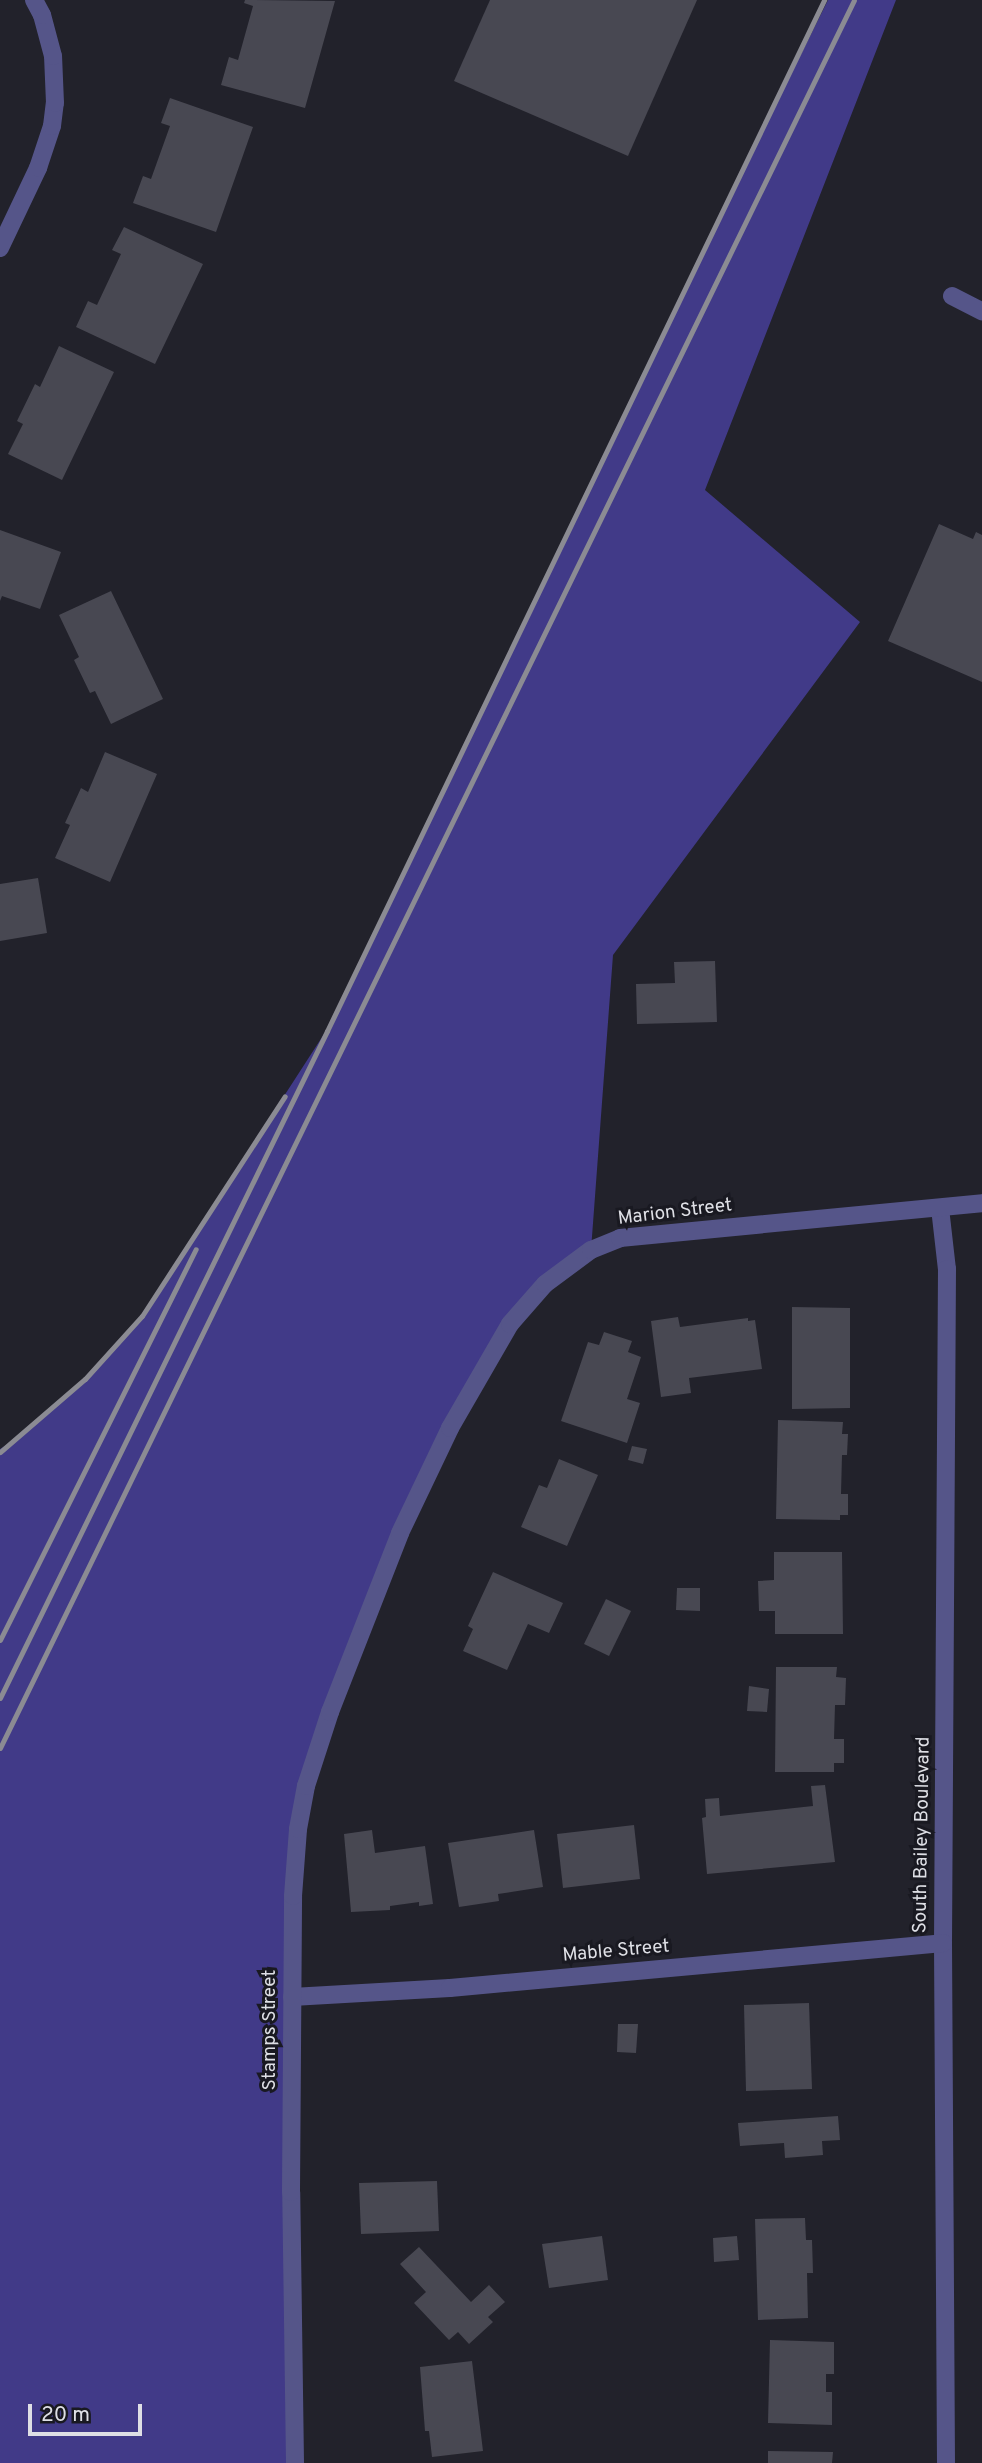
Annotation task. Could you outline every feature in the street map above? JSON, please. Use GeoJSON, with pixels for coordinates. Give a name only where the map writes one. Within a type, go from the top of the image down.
{"type":"FeatureCollection","features":[{"type":"Feature","properties":{"kind":"street"},"geometry":{"type":"LineString","coordinates":[[0,247],[38,168],[52,126],[55,103],[53,56],[42,15],[34,0]]}},
{"type":"Feature","properties":{"kind":"street"},"geometry":{"type":"LineString","coordinates":[[952,296],[982,311]]}},
{"type":"Feature","properties":{"kind":"street","name":"Marion Street"},"geometry":{"type":"LineString","coordinates":[[370,1609],[400,1533],[450,1428],[510,1324],[545,1284],[591,1250],[620,1238],[982,1203]]}},
{"type":"Feature","properties":{"kind":"street","name":"South Bailey Boulevard"},"geometry":{"type":"LineString","coordinates":[[940,1208],[947,1269],[943,1943],[946,2463]]}},
{"type":"Feature","properties":{"kind":"street","name":"Stamps Street"},"geometry":{"type":"LineString","coordinates":[[295,2463],[291,2192],[293,1896],[306,1786],[330,1712],[370,1609]]}},
{"type":"Feature","properties":{"kind":"street","name":"Mable Street"},"geometry":{"type":"LineString","coordinates":[[292,1997],[450,1989],[943,1943]]}},
{"type":"Feature","properties":{"kind":"shaded area"},"geometry":{"type":"Polygon","coordinates":[[[828,0],[896,0],[705,490],[860,622],[613,955],[591,1250],[510,1324],[400,1533],[298,1829],[295,2463],[0,2463],[0,1449],[21,1436],[85,1379],[142,1316],[326,1031],[711,235],[828,0]]]}},
{"type":"Feature","properties":{"kind":"building"},"geometry":{"type":"Polygon","coordinates":[[[245,0],[335,1],[305,108],[221,85],[229,57],[238,60],[253,6],[244,3],[245,0]]]}},
{"type":"Feature","properties":{"kind":"building"},"geometry":{"type":"Polygon","coordinates":[[[490,0],[697,0],[628,156],[454,81],[490,0]]]}},
{"type":"Feature","properties":{"kind":"building"},"geometry":{"type":"Polygon","coordinates":[[[170,98],[253,127],[216,232],[133,203],[143,176],[151,179],[170,126],[161,123],[170,98]]]}},
{"type":"Feature","properties":{"kind":"building"},"geometry":{"type":"Polygon","coordinates":[[[124,227],[203,264],[155,364],[76,327],[88,301],[97,305],[121,254],[112,250],[124,227]]]}},
{"type":"Feature","properties":{"kind":"building"},"geometry":{"type":"Polygon","coordinates":[[[59,346],[114,372],[62,480],[8,454],[23,424],[17,421],[35,384],[40,387],[59,346]]]}},
{"type":"Feature","properties":{"kind":"building"},"geometry":{"type":"Polygon","coordinates":[[[939,524],[973,539],[976,532],[982,535],[982,682],[888,641],[939,524]]]}},
{"type":"Feature","properties":{"kind":"building"},"geometry":{"type":"Polygon","coordinates":[[[0,530],[61,552],[40,609],[2,596],[0,601],[0,530]]]}},
{"type":"Feature","properties":{"kind":"building"},"geometry":{"type":"Polygon","coordinates":[[[111,591],[163,699],[111,724],[95,691],[90,693],[74,660],[79,657],[59,615],[111,591]]]}},
{"type":"Feature","properties":{"kind":"building"},"geometry":{"type":"Polygon","coordinates":[[[105,752],[157,774],[110,882],[55,858],[70,825],[65,823],[81,788],[88,792],[105,752]]]}},
{"type":"Feature","properties":{"kind":"building"},"geometry":{"type":"Polygon","coordinates":[[[38,878],[47,933],[0,941],[0,884],[38,878]]]}},
{"type":"Feature","properties":{"kind":"building"},"geometry":{"type":"Polygon","coordinates":[[[715,961],[717,1022],[637,1024],[636,984],[675,983],[674,962],[715,961]]]}},
{"type":"Feature","properties":{"kind":"building"},"geometry":{"type":"Polygon","coordinates":[[[792,1307],[850,1308],[850,1408],[792,1409],[792,1307]]]}},
{"type":"Feature","properties":{"kind":"building"},"geometry":{"type":"Polygon","coordinates":[[[678,1317],[680,1327],[748,1318],[748,1321],[755,1320],[762,1369],[689,1378],[691,1393],[661,1397],[651,1321],[678,1317]]]}},
{"type":"Feature","properties":{"kind":"building"},"geometry":{"type":"Polygon","coordinates":[[[604,1332],[632,1341],[628,1352],[641,1357],[627,1399],[640,1403],[627,1443],[561,1421],[588,1342],[599,1345],[604,1332]]]}},
{"type":"Feature","properties":{"kind":"building"},"geometry":{"type":"Polygon","coordinates":[[[778,1420],[843,1422],[842,1434],[848,1434],[847,1455],[842,1455],[841,1494],[848,1494],[848,1515],[840,1515],[840,1520],[776,1519],[778,1420]]]}},
{"type":"Feature","properties":{"kind":"building"},"geometry":{"type":"Polygon","coordinates":[[[632,1446],[647,1449],[643,1464],[628,1460],[632,1446]]]}},
{"type":"Feature","properties":{"kind":"building"},"geometry":{"type":"Polygon","coordinates":[[[559,1459],[598,1475],[567,1546],[521,1527],[539,1485],[547,1488],[559,1459]]]}},
{"type":"Feature","properties":{"kind":"building"},"geometry":{"type":"Polygon","coordinates":[[[774,1552],[842,1552],[843,1634],[775,1634],[775,1611],[759,1611],[758,1581],[774,1580],[774,1552]]]}},
{"type":"Feature","properties":{"kind":"building"},"geometry":{"type":"Polygon","coordinates":[[[493,1572],[563,1603],[549,1633],[528,1624],[507,1670],[463,1651],[473,1629],[468,1626],[493,1572]]]}},
{"type":"Feature","properties":{"kind":"building"},"geometry":{"type":"Polygon","coordinates":[[[677,1588],[700,1588],[700,1611],[676,1610],[677,1588]]]}},
{"type":"Feature","properties":{"kind":"building"},"geometry":{"type":"Polygon","coordinates":[[[606,1599],[631,1611],[609,1656],[584,1644],[606,1599]]]}},
{"type":"Feature","properties":{"kind":"building"},"geometry":{"type":"Polygon","coordinates":[[[776,1667],[837,1667],[836,1677],[846,1678],[845,1705],[835,1705],[834,1739],[844,1739],[844,1763],[834,1763],[834,1772],[775,1772],[776,1667]]]}},
{"type":"Feature","properties":{"kind":"building"},"geometry":{"type":"Polygon","coordinates":[[[749,1686],[769,1689],[767,1712],[747,1711],[749,1686]]]}},
{"type":"Feature","properties":{"kind":"building"},"geometry":{"type":"Polygon","coordinates":[[[825,1785],[835,1862],[707,1874],[702,1818],[706,1817],[705,1799],[719,1798],[720,1816],[813,1806],[811,1786],[825,1785]]]}},
{"type":"Feature","properties":{"kind":"building"},"geometry":{"type":"Polygon","coordinates":[[[634,1825],[640,1879],[563,1888],[557,1834],[634,1825]]]}},
{"type":"Feature","properties":{"kind":"building"},"geometry":{"type":"Polygon","coordinates":[[[372,1830],[375,1853],[425,1846],[433,1904],[419,1906],[419,1902],[390,1906],[390,1910],[351,1912],[344,1834],[372,1830]]]}},
{"type":"Feature","properties":{"kind":"building"},"geometry":{"type":"Polygon","coordinates":[[[534,1830],[543,1887],[498,1894],[499,1901],[459,1907],[448,1843],[534,1830]]]}},
{"type":"Feature","properties":{"kind":"building"},"geometry":{"type":"Polygon","coordinates":[[[809,2003],[812,2089],[746,2091],[744,2005],[809,2003]]]}},
{"type":"Feature","properties":{"kind":"building"},"geometry":{"type":"Polygon","coordinates":[[[618,2024],[638,2024],[636,2053],[617,2052],[618,2024]]]}},
{"type":"Feature","properties":{"kind":"building"},"geometry":{"type":"Polygon","coordinates":[[[838,2116],[840,2140],[822,2141],[823,2155],[785,2158],[784,2143],[740,2146],[738,2123],[838,2116]]]}},
{"type":"Feature","properties":{"kind":"building"},"geometry":{"type":"Polygon","coordinates":[[[437,2181],[439,2231],[361,2234],[359,2183],[437,2181]]]}},
{"type":"Feature","properties":{"kind":"building"},"geometry":{"type":"Polygon","coordinates":[[[805,2218],[806,2240],[812,2240],[813,2273],[807,2273],[808,2318],[758,2320],[755,2219],[805,2218]]]}},
{"type":"Feature","properties":{"kind":"building"},"geometry":{"type":"Polygon","coordinates":[[[602,2236],[608,2280],[549,2288],[542,2244],[602,2236]]]}},
{"type":"Feature","properties":{"kind":"building"},"geometry":{"type":"Polygon","coordinates":[[[737,2236],[739,2260],[714,2262],[713,2238],[737,2236]]]}},
{"type":"Feature","properties":{"kind":"building"},"geometry":{"type":"Polygon","coordinates":[[[419,2247],[471,2302],[489,2285],[505,2302],[488,2317],[493,2322],[469,2344],[458,2332],[449,2340],[414,2303],[426,2292],[400,2264],[419,2247]]]}},
{"type":"Feature","properties":{"kind":"building"},"geometry":{"type":"Polygon","coordinates":[[[770,2340],[834,2342],[834,2374],[826,2374],[826,2392],[832,2392],[832,2425],[768,2423],[770,2340]]]}},
{"type":"Feature","properties":{"kind":"building"},"geometry":{"type":"Polygon","coordinates":[[[472,2361],[483,2451],[432,2457],[429,2431],[425,2431],[420,2367],[472,2361]]]}},
{"type":"Feature","properties":{"kind":"building"},"geometry":{"type":"Polygon","coordinates":[[[768,2451],[833,2452],[832,2463],[768,2463],[768,2451]]]}},
{"type":"Feature","properties":{"kind":"railway"},"geometry":{"type":"LineString","coordinates":[[0,1698],[327,1031],[824,0]]}},
{"type":"Feature","properties":{"kind":"railway"},"geometry":{"type":"LineString","coordinates":[[0,1748],[854,0]]}},
{"type":"Feature","properties":{"kind":"railway"},"geometry":{"type":"LineString","coordinates":[[0,1452],[85,1379],[142,1316],[285,1096]]}},
{"type":"Feature","properties":{"kind":"railway"},"geometry":{"type":"LineString","coordinates":[[0,1640],[196,1249]]}}]}
